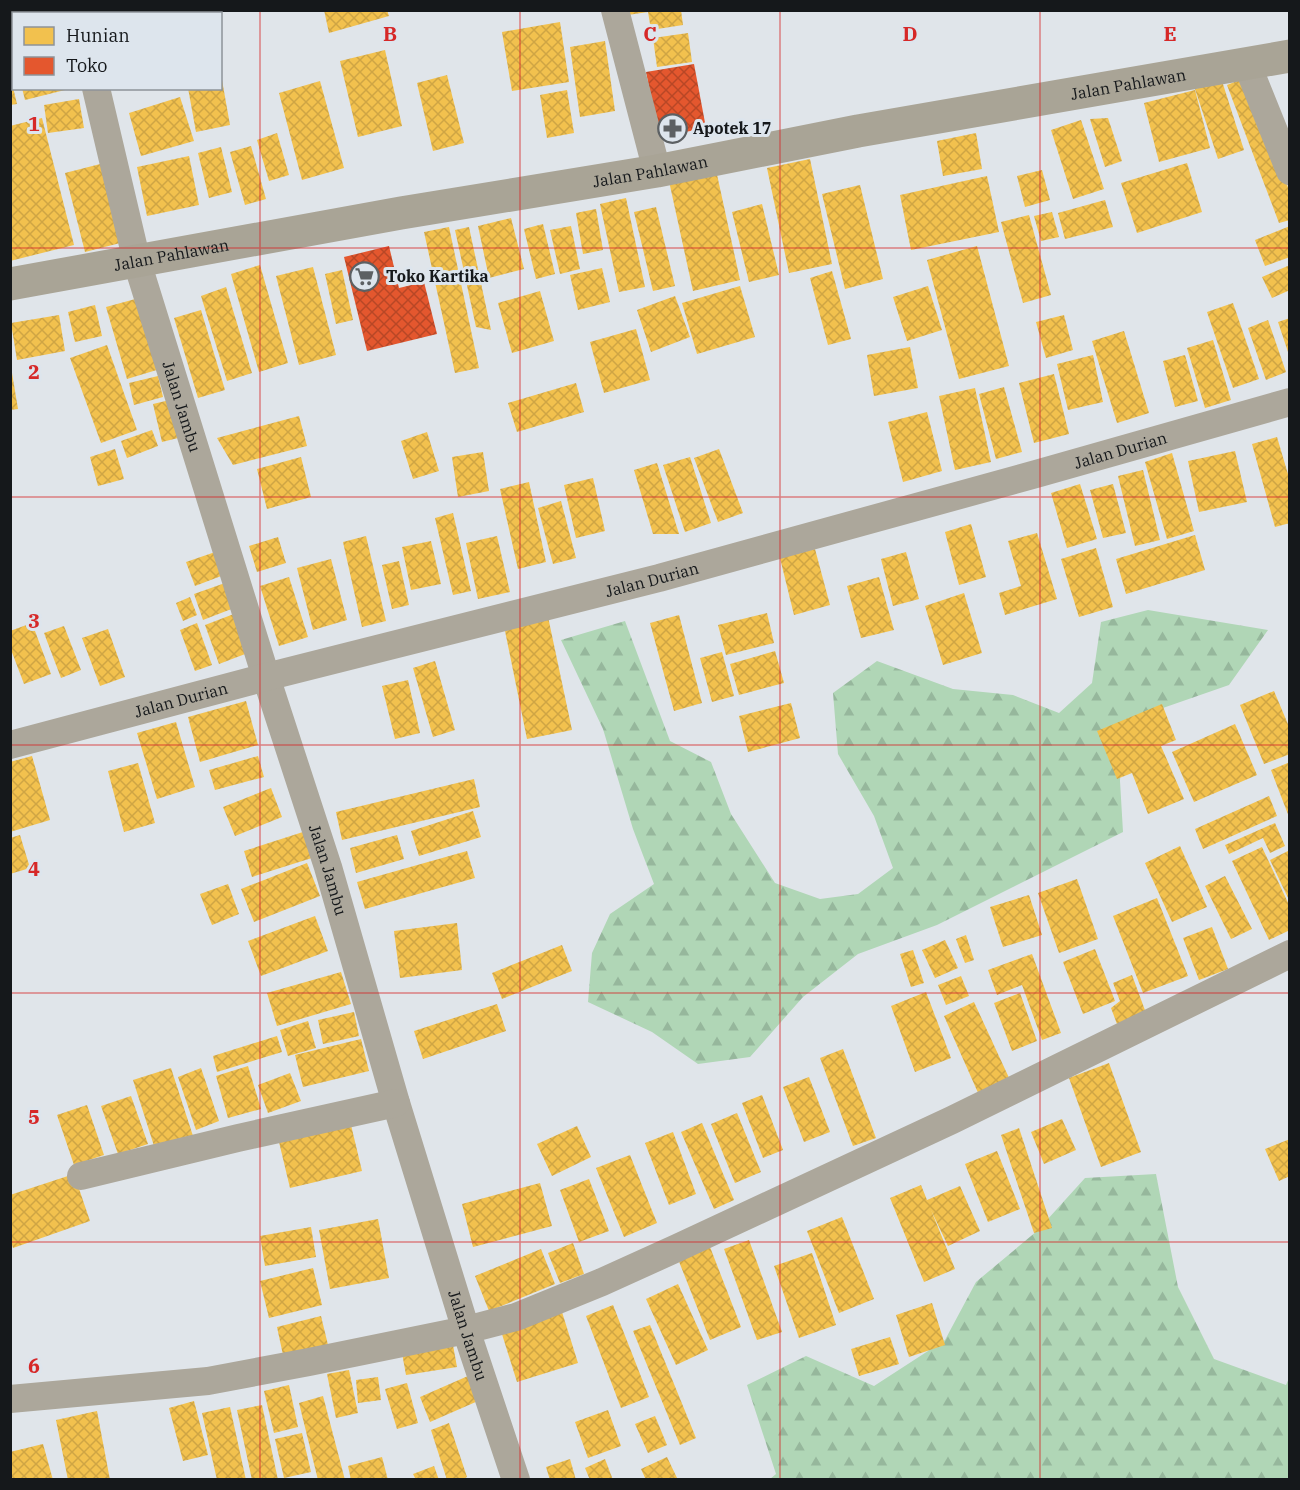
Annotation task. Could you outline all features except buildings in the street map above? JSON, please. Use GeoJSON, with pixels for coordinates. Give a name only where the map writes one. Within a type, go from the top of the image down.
{"type":"FeatureCollection","features":[{"type":"Feature","properties":{"kind":"main road","name":"Jalan Pahlawan"},"geometry":{"type":"LineString","coordinates":[[10,284],[400,213],[657,171],[858,131],[1290,56]]}},
{"type":"Feature","properties":{"kind":"street"},"geometry":{"type":"LineString","coordinates":[[615,10],[657,171]]}},
{"type":"Feature","properties":{"kind":"street"},"geometry":{"type":"LineString","coordinates":[[1247,64],[1290,171]]}},
{"type":"Feature","properties":{"kind":"street","name":"Jalan Jambu"},"geometry":{"type":"LineString","coordinates":[[96,90],[137,262],[266,677],[328,867],[396,1103],[466,1330],[516,1479]]}},
{"type":"Feature","properties":{"kind":"street","name":"Jalan Durian"},"geometry":{"type":"LineString","coordinates":[[10,745],[266,677],[659,578],[1290,402]]}},
{"type":"Feature","properties":{"kind":"street"},"geometry":{"type":"LineString","coordinates":[[10,1399],[208,1381],[466,1330],[516,1317],[602,1282],[952,1120],[1290,954]]}},
{"type":"Feature","properties":{"kind":"street"},"geometry":{"type":"LineString","coordinates":[[81,1176],[396,1103]]}},
{"type":"Feature","properties":{"kind":"green space"},"geometry":{"type":"Polygon","coordinates":[[[1148,610],[1268,630],[1229,685],[1160,709],[1122,747],[1120,781],[1123,832],[937,925],[858,954],[803,997],[750,1057],[698,1064],[652,1032],[588,1002],[592,953],[610,914],[654,884],[633,829],[603,729],[561,640],[625,621],[670,741],[711,762],[731,814],[775,883],[820,899],[858,894],[893,868],[874,816],[838,754],[833,693],[877,661],[953,689],[1013,695],[1059,713],[1092,683],[1101,622],[1148,610]]]}},
{"type":"Feature","properties":{"kind":"green space"},"geometry":{"type":"Polygon","coordinates":[[[1156,1174],[1178,1287],[1214,1359],[1286,1385],[1289,1378],[1289,1479],[770,1479],[776,1474],[747,1385],[806,1356],[874,1386],[945,1340],[976,1282],[1037,1231],[1085,1178],[1156,1174]]]}},
{"type":"Feature","properties":{"kind":"place","name":"Apotek 17"},"geometry":{"type":"Point","coordinates":[672,128]}},
{"type":"Feature","properties":{"kind":"place","name":"Toko Kartika"},"geometry":{"type":"Point","coordinates":[365,276]}}]}
